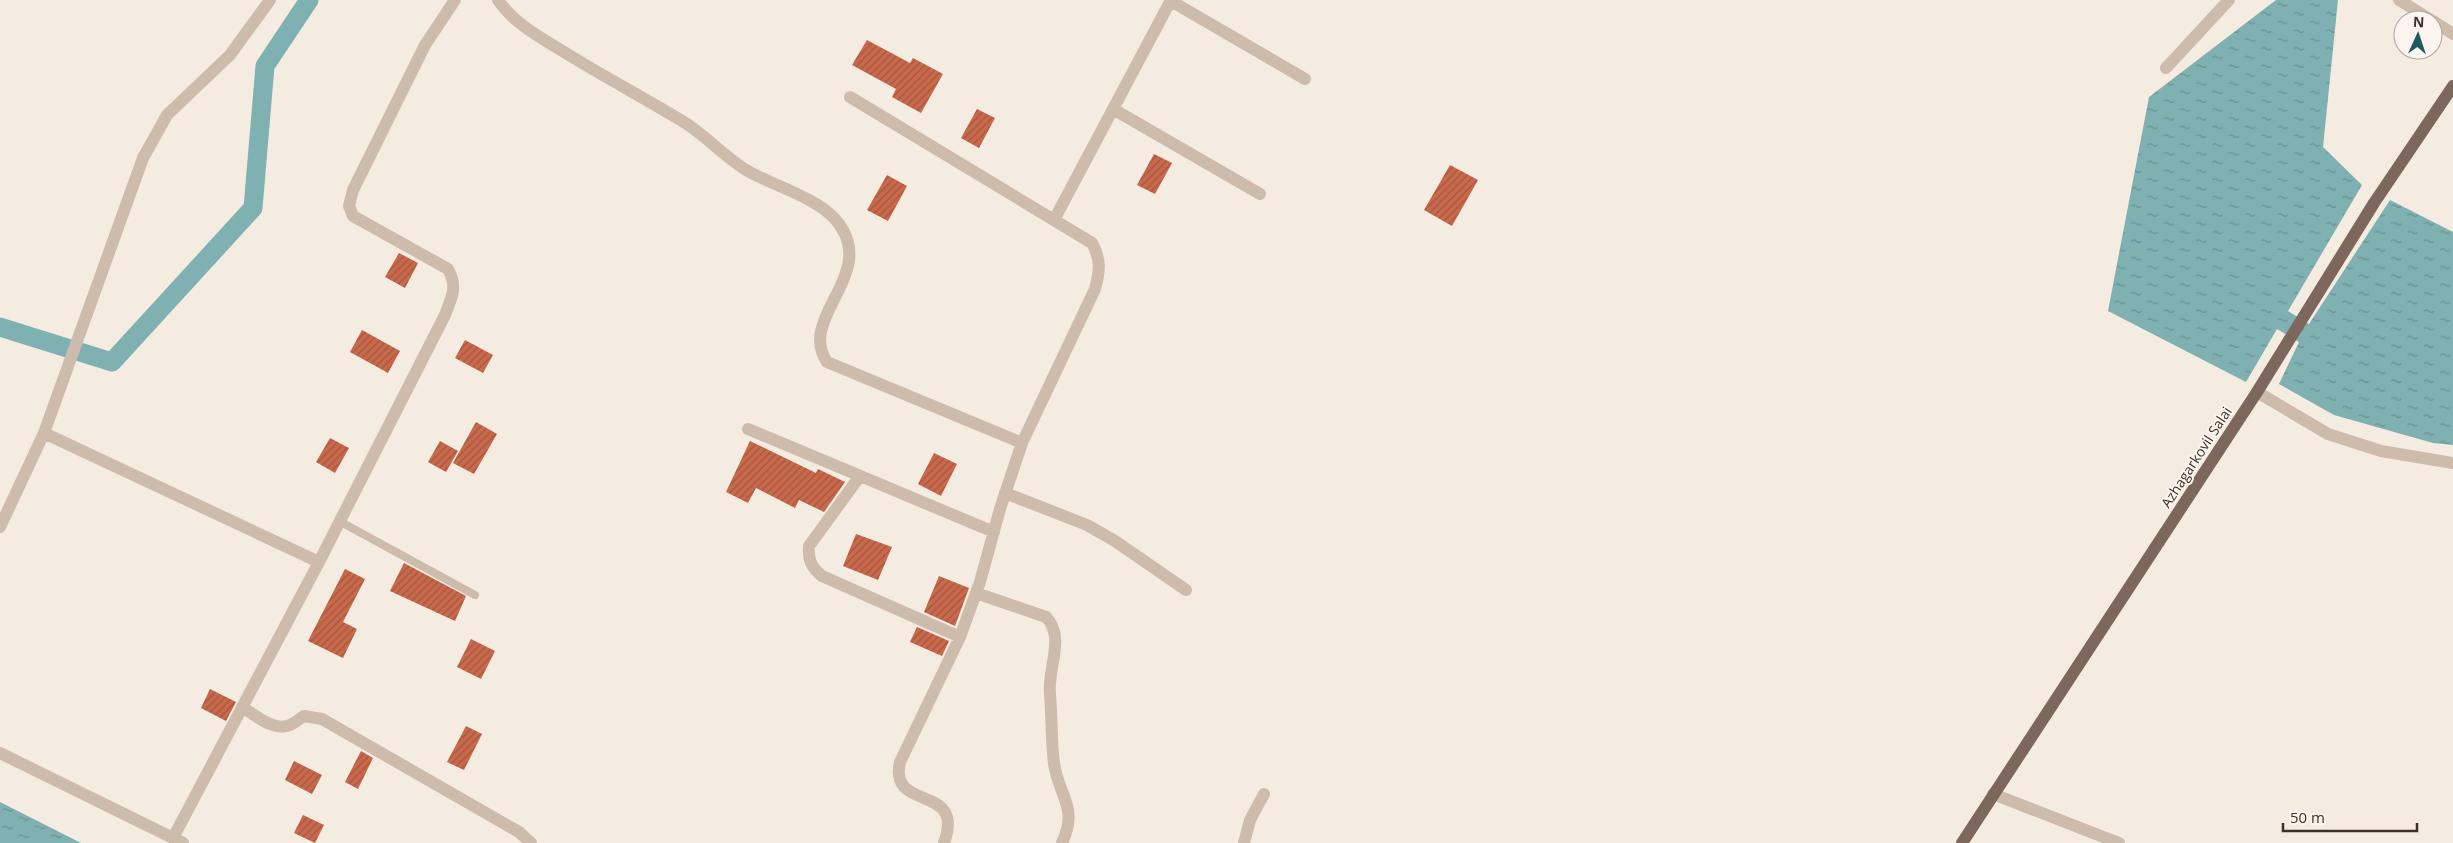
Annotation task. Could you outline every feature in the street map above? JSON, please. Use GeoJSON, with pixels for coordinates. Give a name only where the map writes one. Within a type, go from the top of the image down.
{"type":"FeatureCollection","features":[{"type":"Feature","properties":{"kind":"main road","name":"Azhagarkovil Salai"},"geometry":{"type":"LineString","coordinates":[[1962,843],[2257,392],[2374,203],[2453,86]]}},
{"type":"Feature","properties":{"kind":"street"},"geometry":{"type":"LineString","coordinates":[[0,527],[44,433],[143,158],[167,115],[230,55],[270,0]]}},
{"type":"Feature","properties":{"kind":"street"},"geometry":{"type":"LineString","coordinates":[[0,752],[178,840],[242,707],[319,562],[445,315],[454,293],[455,281],[448,269],[360,220],[354,216],[349,206],[353,190],[425,44],[455,0]]}},
{"type":"Feature","properties":{"kind":"street"},"geometry":{"type":"LineString","coordinates":[[498,0],[514,19],[546,41],[703,134],[748,171],[809,201],[834,218],[847,235],[850,252],[846,275],[824,320],[820,337],[820,353],[827,362],[1022,444]]}},
{"type":"Feature","properties":{"kind":"street"},"geometry":{"type":"LineString","coordinates":[[1054,220],[1171,0],[1304,79]]}},
{"type":"Feature","properties":{"kind":"street"},"geometry":{"type":"LineString","coordinates":[[2166,68],[2229,0]]}},
{"type":"Feature","properties":{"kind":"street"},"geometry":{"type":"LineString","coordinates":[[2399,0],[2415,10]]}},
{"type":"Feature","properties":{"kind":"street"},"geometry":{"type":"LineString","coordinates":[[850,96],[1092,243],[1098,254],[1100,270],[1095,289],[1022,444],[960,637],[909,741],[897,774],[900,783],[909,792],[940,805],[949,822],[944,843]]}},
{"type":"Feature","properties":{"kind":"street"},"geometry":{"type":"LineString","coordinates":[[1113,109],[1260,194]]}},
{"type":"Feature","properties":{"kind":"street"},"geometry":{"type":"LineString","coordinates":[[2257,392],[2328,434],[2381,451],[2453,463]]}},
{"type":"Feature","properties":{"kind":"street"},"geometry":{"type":"LineString","coordinates":[[748,429],[994,532]]}},
{"type":"Feature","properties":{"kind":"street"},"geometry":{"type":"LineString","coordinates":[[44,433],[319,562]]}},
{"type":"Feature","properties":{"kind":"street"},"geometry":{"type":"LineString","coordinates":[[860,476],[809,546],[808,558],[813,568],[822,576],[960,637]]}},
{"type":"Feature","properties":{"kind":"street"},"geometry":{"type":"LineString","coordinates":[[1005,493],[1087,526],[1116,541],[1186,590]]}},
{"type":"Feature","properties":{"kind":"street"},"geometry":{"type":"LineString","coordinates":[[976,592],[1046,617],[1053,624],[1056,644],[1050,670],[1050,692],[1054,764],[1070,816],[1062,843]]}},
{"type":"Feature","properties":{"kind":"street"},"geometry":{"type":"LineString","coordinates":[[242,707],[271,724],[280,727],[290,725],[304,716],[322,719],[519,832],[531,843]]}},
{"type":"Feature","properties":{"kind":"street"},"geometry":{"type":"LineString","coordinates":[[1244,843],[1250,820],[1264,794]]}},
{"type":"Feature","properties":{"kind":"street"},"geometry":{"type":"LineString","coordinates":[[1993,794],[2118,843]]}},
{"type":"Feature","properties":{"kind":"lane"},"geometry":{"type":"LineString","coordinates":[[339,521],[475,594]]}},
{"type":"Feature","properties":{"kind":"water"},"geometry":{"type":"Polygon","coordinates":[[[2276,0],[2338,0],[2323,147],[2362,185],[2288,311],[2309,324],[2390,200],[2453,232],[2453,445],[2433,443],[2334,415],[2279,384],[2299,342],[2277,329],[2246,382],[2108,311],[2149,97],[2276,0]]]}},
{"type":"Feature","properties":{"kind":"water"},"geometry":{"type":"Polygon","coordinates":[[[0,802],[81,843],[0,843],[0,802]]]}},
{"type":"Feature","properties":{"kind":"building"},"geometry":{"type":"Polygon","coordinates":[[[867,40],[910,63],[913,58],[943,74],[921,113],[892,97],[896,89],[852,65],[867,40]]]}},
{"type":"Feature","properties":{"kind":"building"},"geometry":{"type":"Polygon","coordinates":[[[977,109],[995,118],[979,148],[961,138],[977,109]]]}},
{"type":"Feature","properties":{"kind":"building"},"geometry":{"type":"Polygon","coordinates":[[[1154,154],[1172,163],[1155,194],[1137,185],[1154,154]]]}},
{"type":"Feature","properties":{"kind":"building"},"geometry":{"type":"Polygon","coordinates":[[[1450,165],[1478,180],[1452,226],[1424,210],[1450,165]]]}},
{"type":"Feature","properties":{"kind":"building"},"geometry":{"type":"Polygon","coordinates":[[[887,175],[907,186],[888,221],[867,210],[887,175]]]}},
{"type":"Feature","properties":{"kind":"building"},"geometry":{"type":"Polygon","coordinates":[[[399,253],[418,263],[405,288],[385,277],[399,253]]]}},
{"type":"Feature","properties":{"kind":"building"},"geometry":{"type":"Polygon","coordinates":[[[362,330],[400,351],[388,373],[350,352],[362,330]]]}},
{"type":"Feature","properties":{"kind":"building"},"geometry":{"type":"Polygon","coordinates":[[[465,340],[493,355],[483,373],[455,358],[465,340]]]}},
{"type":"Feature","properties":{"kind":"building"},"geometry":{"type":"Polygon","coordinates":[[[476,422],[497,434],[474,474],[453,463],[476,422]]]}},
{"type":"Feature","properties":{"kind":"building"},"geometry":{"type":"Polygon","coordinates":[[[330,438],[349,448],[335,473],[316,462],[330,438]]]}},
{"type":"Feature","properties":{"kind":"building"},"geometry":{"type":"Polygon","coordinates":[[[440,441],[458,451],[446,472],[428,462],[440,441]]]}},
{"type":"Feature","properties":{"kind":"building"},"geometry":{"type":"Polygon","coordinates":[[[750,441],[816,473],[818,469],[845,482],[824,512],[799,500],[795,508],[756,488],[748,503],[726,492],[750,441]]]}},
{"type":"Feature","properties":{"kind":"building"},"geometry":{"type":"Polygon","coordinates":[[[934,453],[957,464],[941,496],[918,484],[934,453]]]}},
{"type":"Feature","properties":{"kind":"building"},"geometry":{"type":"Polygon","coordinates":[[[856,534],[892,547],[878,580],[843,566],[856,534]]]}},
{"type":"Feature","properties":{"kind":"building"},"geometry":{"type":"Polygon","coordinates":[[[404,563],[466,596],[455,621],[390,591],[404,563]]]}},
{"type":"Feature","properties":{"kind":"building"},"geometry":{"type":"Polygon","coordinates":[[[345,569],[365,579],[343,622],[357,629],[343,658],[308,641],[345,569]]]}},
{"type":"Feature","properties":{"kind":"building"},"geometry":{"type":"Polygon","coordinates":[[[939,576],[969,588],[955,626],[924,612],[939,576]]]}},
{"type":"Feature","properties":{"kind":"building"},"geometry":{"type":"Polygon","coordinates":[[[917,627],[949,641],[942,656],[910,642],[917,627]]]}},
{"type":"Feature","properties":{"kind":"building"},"geometry":{"type":"Polygon","coordinates":[[[471,639],[495,651],[481,679],[457,667],[471,639]]]}},
{"type":"Feature","properties":{"kind":"building"},"geometry":{"type":"Polygon","coordinates":[[[210,689],[236,702],[226,721],[201,708],[210,689]]]}},
{"type":"Feature","properties":{"kind":"building"},"geometry":{"type":"Polygon","coordinates":[[[466,726],[482,734],[464,770],[447,762],[466,726]]]}},
{"type":"Feature","properties":{"kind":"building"},"geometry":{"type":"Polygon","coordinates":[[[361,751],[373,758],[358,789],[345,782],[361,751]]]}},
{"type":"Feature","properties":{"kind":"building"},"geometry":{"type":"Polygon","coordinates":[[[294,761],[322,775],[312,794],[285,780],[294,761]]]}},
{"type":"Feature","properties":{"kind":"building"},"geometry":{"type":"Polygon","coordinates":[[[303,815],[324,825],[315,843],[294,833],[303,815]]]}},
{"type":"Feature","properties":{"kind":"waterway"},"geometry":{"type":"LineString","coordinates":[[0,327],[112,362],[253,208],[265,66],[309,0]]}}]}
